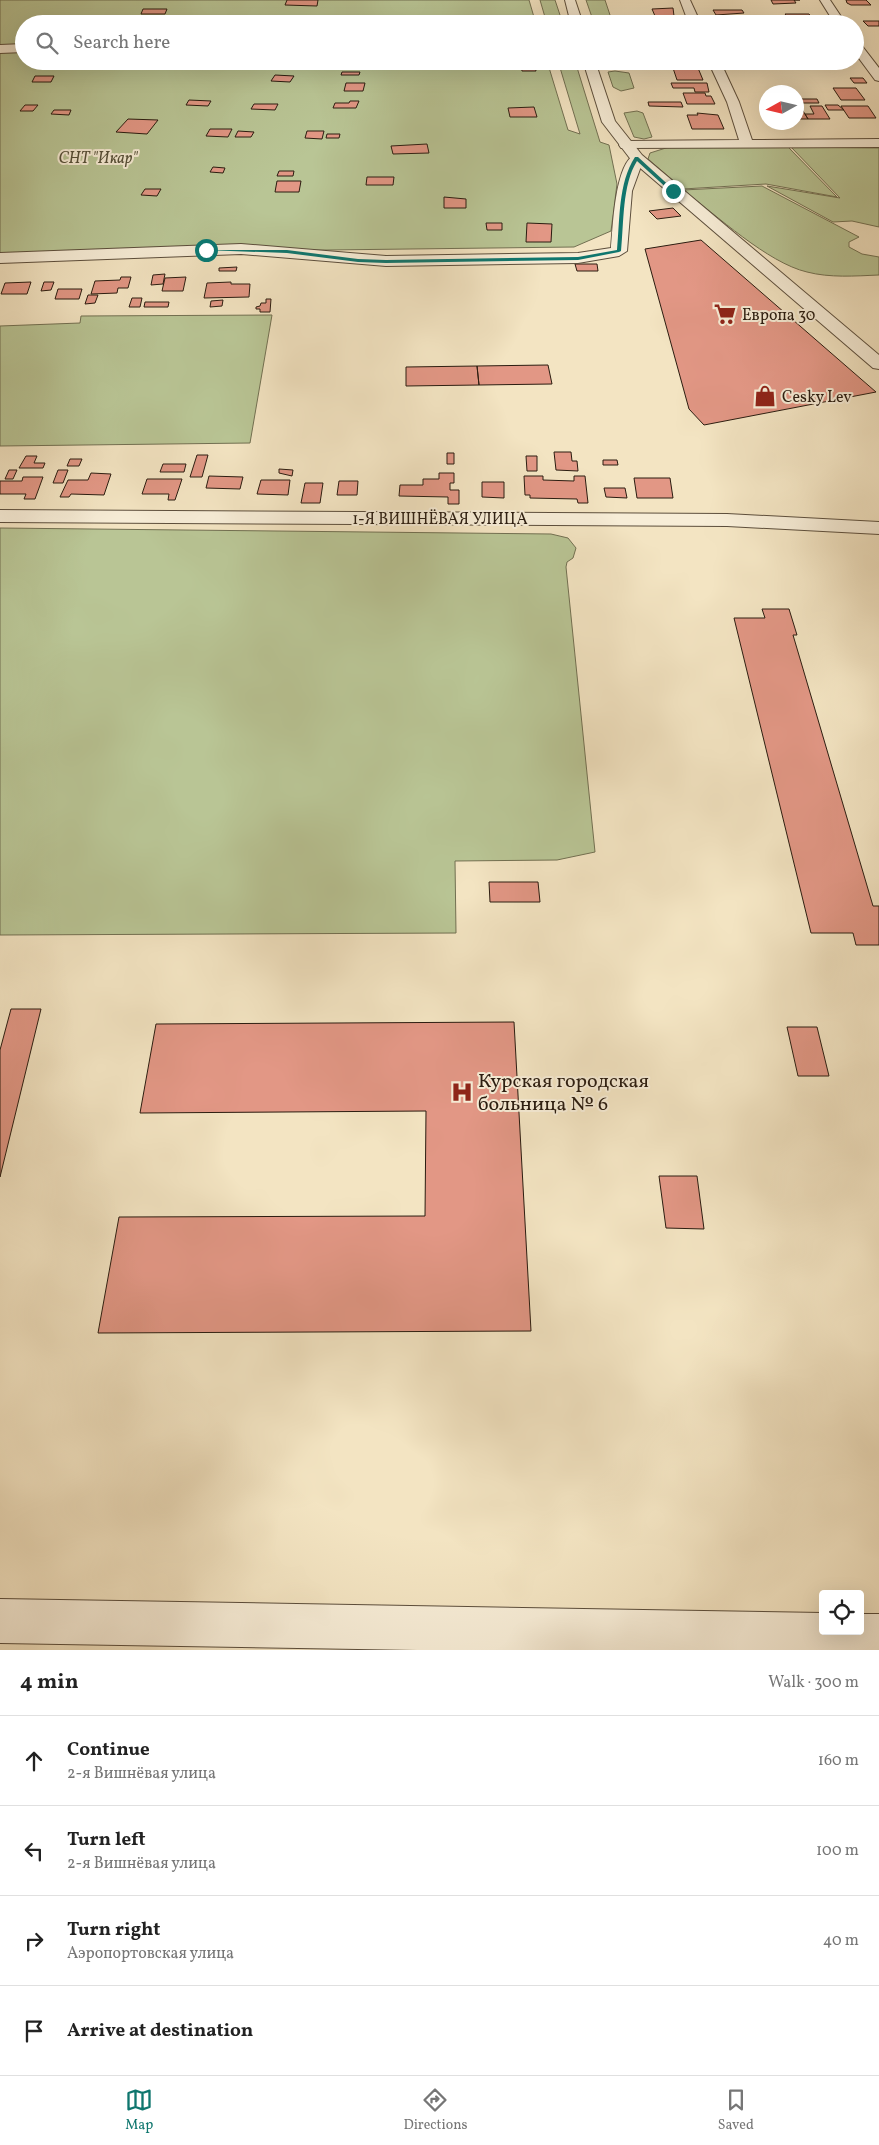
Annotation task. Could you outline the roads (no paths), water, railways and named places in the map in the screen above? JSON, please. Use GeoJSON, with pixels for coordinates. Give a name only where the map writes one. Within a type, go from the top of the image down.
{"type":"FeatureCollection","features":[{"type":"Feature","properties":{"kind":"street"},"geometry":{"type":"LineString","coordinates":[[570,0],[574,15]]}},
{"type":"Feature","properties":{"kind":"street"},"geometry":{"type":"LineString","coordinates":[[685,0],[691,15]]}},
{"type":"Feature","properties":{"kind":"street"},"geometry":{"type":"LineString","coordinates":[[825,0],[835,15]]}},
{"type":"Feature","properties":{"kind":"street"},"geometry":{"type":"LineString","coordinates":[[0,49],[15,48]]}},
{"type":"Feature","properties":{"kind":"street"},"geometry":{"type":"LineString","coordinates":[[864,57],[879,78]]}},
{"type":"Feature","properties":{"kind":"street"},"geometry":{"type":"LineString","coordinates":[[592,70],[609,122],[637,158],[879,364]]}},
{"type":"Feature","properties":{"kind":"street"},"geometry":{"type":"LineString","coordinates":[[718,70],[733,102],[747,144]]}},
{"type":"Feature","properties":{"kind":"street"},"geometry":{"type":"LineString","coordinates":[[626,145],[879,143]]}},
{"type":"Feature","properties":{"kind":"street"},"geometry":{"type":"LineString","coordinates":[[0,258],[241,249],[386,261],[578,258],[619,251],[626,185],[629,170],[637,158]]}},
{"type":"Feature","properties":{"kind":"street","name":"1-Я ВИШНЁВАЯ УЛИЦА"},"geometry":{"type":"LineString","coordinates":[[0,516],[727,520],[879,528]]}},
{"type":"Feature","properties":{"kind":"street"},"geometry":{"type":"LineString","coordinates":[[0,1621],[879,1636]]}},
{"type":"Feature","properties":{"kind":"place","name":"Европа 30"},"geometry":{"type":"Point","coordinates":[725,314]}},
{"type":"Feature","properties":{"kind":"place","name":"Cesky Lev"},"geometry":{"type":"Point","coordinates":[765,396]}},
{"type":"Feature","properties":{"kind":"place","name":"Курская городская больница № 6"},"geometry":{"type":"Point","coordinates":[462,1092]}},
{"type":"Feature","properties":{"kind":"park label","name":"СНТ \"Икар\""},"geometry":{"type":"Point","coordinates":[98,157]}}]}
